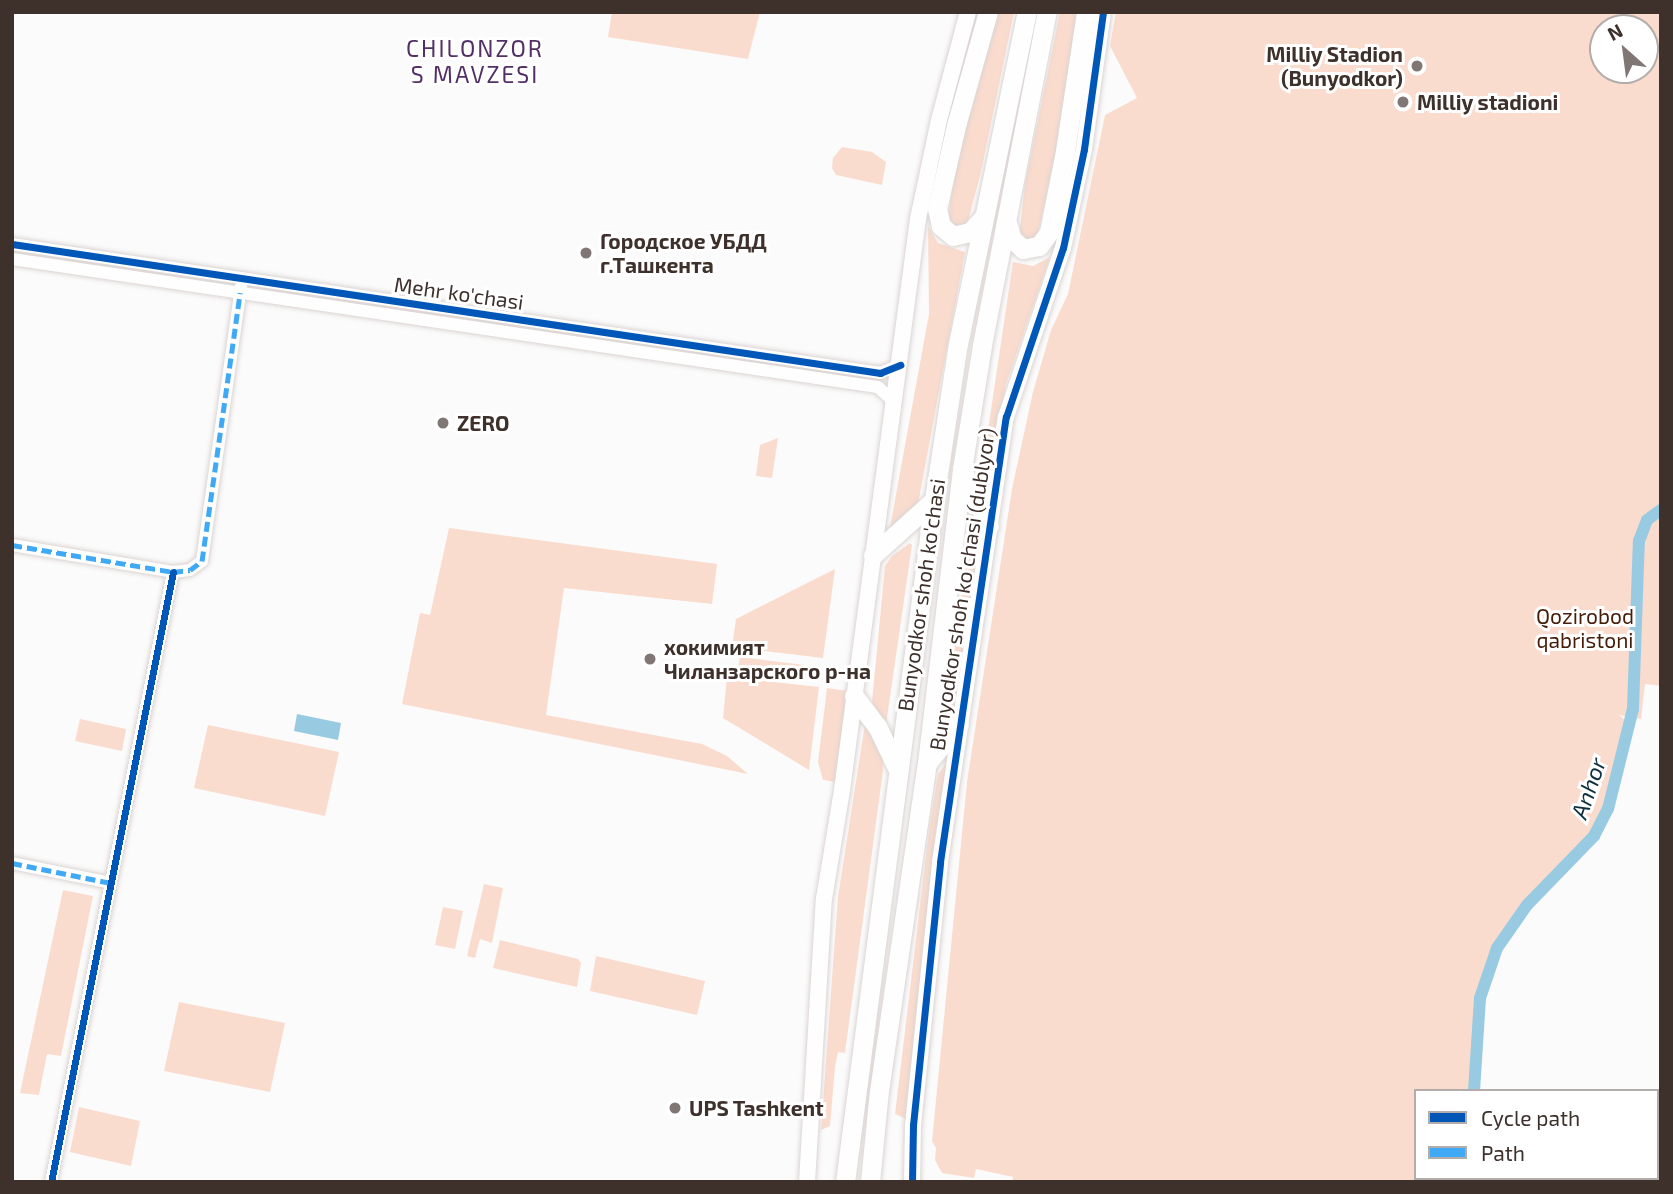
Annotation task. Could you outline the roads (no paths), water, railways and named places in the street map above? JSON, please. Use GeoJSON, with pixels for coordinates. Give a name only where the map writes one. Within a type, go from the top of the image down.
{"type":"FeatureCollection","features":[{"type":"Feature","properties":{"kind":"main road"},"geometry":{"type":"LineString","coordinates":[[983,218],[970,232],[953,236],[941,226],[937,209],[957,122],[988,12]]}},
{"type":"Feature","properties":{"kind":"main road","name":"Bunyodkor shoh ko'chasi"},"geometry":{"type":"LineString","coordinates":[[845,1182],[933,500],[958,344],[1027,12]]}},
{"type":"Feature","properties":{"kind":"main road","name":"Bunyodkor shoh ko'chasi"},"geometry":{"type":"LineString","coordinates":[[870,1182],[879,1091],[927,763],[962,469],[1047,12]]}},
{"type":"Feature","properties":{"kind":"main road"},"geometry":{"type":"LineString","coordinates":[[1007,222],[1012,239],[1023,249],[1039,246],[1049,232],[1065,150],[1086,12]]}},
{"type":"Feature","properties":{"kind":"main road"},"geometry":{"type":"LineString","coordinates":[[962,469],[989,526]]}},
{"type":"Feature","properties":{"kind":"main road"},"geometry":{"type":"LineString","coordinates":[[873,555],[933,500]]}},
{"type":"Feature","properties":{"kind":"main road"},"geometry":{"type":"LineString","coordinates":[[854,696],[877,726],[898,770]]}},
{"type":"Feature","properties":{"kind":"main road"},"geometry":{"type":"LineString","coordinates":[[927,763],[959,724]]}},
{"type":"Feature","properties":{"kind":"street"},"geometry":{"type":"LineString","coordinates":[[807,1182],[824,898],[900,365],[918,219],[939,120],[968,12]]}},
{"type":"Feature","properties":{"kind":"street","name":"Bunyodkor shoh koʻchasi (dublyor)"},"geometry":{"type":"LineString","coordinates":[[912,1182],[913,1125],[940,862],[1006,417],[1063,248],[1084,149],[1104,12]]}},
{"type":"Feature","properties":{"kind":"street","name":"Mehr ko'chasi"},"geometry":{"type":"LineString","coordinates":[[12,244],[880,373]]}},
{"type":"Feature","properties":{"kind":"street","name":"Mehr ko'chasi"},"geometry":{"type":"LineString","coordinates":[[12,259],[878,387]]}},
{"type":"Feature","properties":{"kind":"street"},"geometry":{"type":"LineString","coordinates":[[107,273],[109,259]]}},
{"type":"Feature","properties":{"kind":"street"},"geometry":{"type":"LineString","coordinates":[[12,545],[173,572],[190,570],[202,561],[249,279]]}},
{"type":"Feature","properties":{"kind":"street"},"geometry":{"type":"LineString","coordinates":[[470,327],[472,312]]}},
{"type":"Feature","properties":{"kind":"street"},"geometry":{"type":"LineString","coordinates":[[493,330],[495,316]]}},
{"type":"Feature","properties":{"kind":"street"},"geometry":{"type":"LineString","coordinates":[[894,408],[890,398],[878,387],[880,373],[900,365]]}},
{"type":"Feature","properties":{"kind":"street"},"geometry":{"type":"LineString","coordinates":[[51,1182],[173,572]]}},
{"type":"Feature","properties":{"kind":"street"},"geometry":{"type":"LineString","coordinates":[[12,863],[111,884]]}},
{"type":"Feature","properties":{"kind":"water"},"geometry":{"type":"Polygon","coordinates":[[[297,714],[341,723],[338,740],[294,731],[297,714]]]}},
{"type":"Feature","properties":{"kind":"waterway","name":"Anhor"},"geometry":{"type":"LineString","coordinates":[[1474,1089],[1480,998],[1497,948],[1527,905],[1594,836],[1608,809],[1633,709],[1639,541],[1647,520],[1661,510]]}},
{"type":"Feature","properties":{"kind":"place","name":"Milliy Stadion (Bunyodkor)"},"geometry":{"type":"Point","coordinates":[1417,66]}},
{"type":"Feature","properties":{"kind":"place","name":"Milliy stadioni"},"geometry":{"type":"Point","coordinates":[1403,102]}},
{"type":"Feature","properties":{"kind":"place","name":"Городское УБДД г.Ташкента"},"geometry":{"type":"Point","coordinates":[586,253]}},
{"type":"Feature","properties":{"kind":"place","name":"ZERO"},"geometry":{"type":"Point","coordinates":[443,423]}},
{"type":"Feature","properties":{"kind":"place","name":"хокимият Чиланзарского р-на"},"geometry":{"type":"Point","coordinates":[650,659]}},
{"type":"Feature","properties":{"kind":"place","name":"UPS Tashkent"},"geometry":{"type":"Point","coordinates":[675,1108]}},
{"type":"Feature","properties":{"kind":"district","name":"CHILONZOR S MAVZESI"},"geometry":{"type":"Point","coordinates":[475,61]}},
{"type":"Feature","properties":{"kind":"park label","name":"Qozirobod qabristoni"},"geometry":{"type":"Point","coordinates":[1585,628]}}]}
